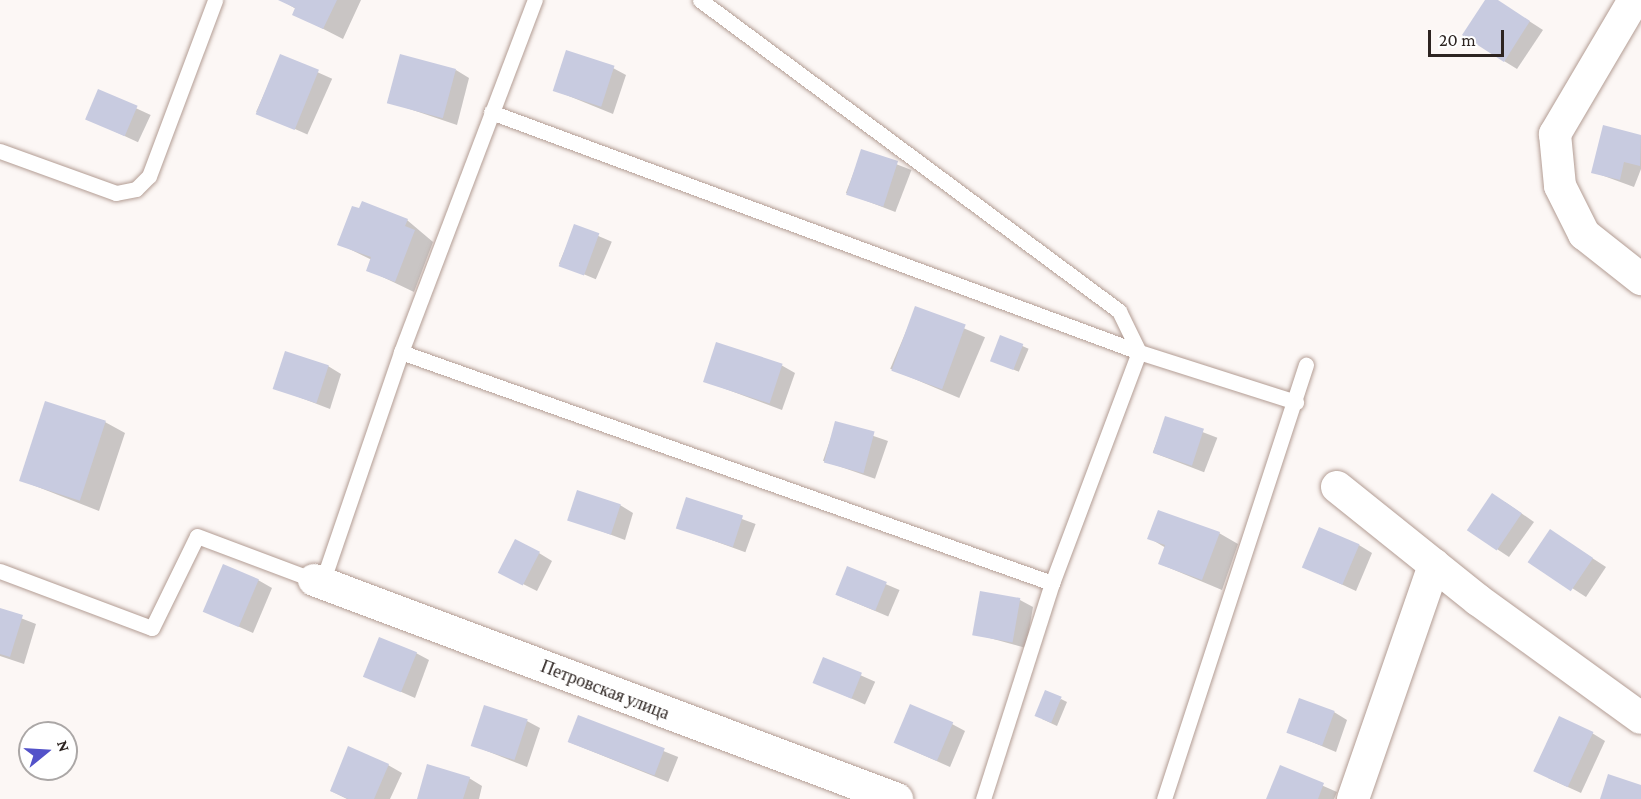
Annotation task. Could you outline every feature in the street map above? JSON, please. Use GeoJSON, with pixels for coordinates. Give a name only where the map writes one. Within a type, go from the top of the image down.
{"type":"FeatureCollection","features":[{"type":"Feature","properties":{"kind":"street"},"geometry":{"type":"LineString","coordinates":[[1634,0],[1555,134],[1560,186],[1584,234],[1641,279]]}},
{"type":"Feature","properties":{"kind":"street"},"geometry":{"type":"LineString","coordinates":[[1337,487],[1434,565],[1641,718]]}},
{"type":"Feature","properties":{"kind":"street"},"geometry":{"type":"LineString","coordinates":[[1353,799],[1434,565]]}},
{"type":"Feature","properties":{"kind":"street","name":"Петровская улица"},"geometry":{"type":"LineString","coordinates":[[318,582],[897,799]]}},
{"type":"Feature","properties":{"kind":"lane"},"geometry":{"type":"LineString","coordinates":[[0,151],[116,193],[136,189],[149,176],[215,0]]}},
{"type":"Feature","properties":{"kind":"lane"},"geometry":{"type":"LineString","coordinates":[[0,571],[152,628],[197,536],[318,582],[401,352],[535,0]]}},
{"type":"Feature","properties":{"kind":"lane"},"geometry":{"type":"LineString","coordinates":[[700,0],[1119,311],[1139,352],[1052,583],[982,799]]}},
{"type":"Feature","properties":{"kind":"lane"},"geometry":{"type":"LineString","coordinates":[[491,112],[1139,352],[1296,402]]}},
{"type":"Feature","properties":{"kind":"lane"},"geometry":{"type":"LineString","coordinates":[[401,352],[1052,583]]}},
{"type":"Feature","properties":{"kind":"lane"},"geometry":{"type":"LineString","coordinates":[[1164,799],[1296,402],[1306,365]]}},
{"type":"Feature","properties":{"kind":"building"},"geometry":{"type":"Polygon","coordinates":[[[278,0],[337,0],[323,29],[292,15],[295,8],[278,0]]]}},
{"type":"Feature","properties":{"kind":"building"},"geometry":{"type":"Polygon","coordinates":[[[1485,0],[1498,0],[1530,21],[1504,62],[1462,35],[1485,0]]]}},
{"type":"Feature","properties":{"kind":"building"},"geometry":{"type":"Polygon","coordinates":[[[566,50],[615,66],[601,107],[553,91],[566,50]]]}},
{"type":"Feature","properties":{"kind":"building"},"geometry":{"type":"Polygon","coordinates":[[[280,54],[319,70],[295,130],[256,114],[280,54]]]}},
{"type":"Feature","properties":{"kind":"building"},"geometry":{"type":"Polygon","coordinates":[[[400,54],[456,69],[443,118],[387,103],[400,54]]]}},
{"type":"Feature","properties":{"kind":"building"},"geometry":{"type":"Polygon","coordinates":[[[98,89],[138,106],[125,136],[85,119],[98,89]]]}},
{"type":"Feature","properties":{"kind":"building"},"geometry":{"type":"Polygon","coordinates":[[[1603,125],[1641,135],[1640,166],[1624,162],[1620,180],[1591,173],[1603,125]]]}},
{"type":"Feature","properties":{"kind":"building"},"geometry":{"type":"Polygon","coordinates":[[[861,149],[898,161],[883,207],[846,195],[861,149]]]}},
{"type":"Feature","properties":{"kind":"building"},"geometry":{"type":"Polygon","coordinates":[[[362,201],[408,219],[405,226],[415,230],[395,282],[366,271],[371,257],[337,245],[352,206],[359,208],[362,201]]]}},
{"type":"Feature","properties":{"kind":"building"},"geometry":{"type":"Polygon","coordinates":[[[574,224],[599,233],[584,276],[559,266],[574,224]]]}},
{"type":"Feature","properties":{"kind":"building"},"geometry":{"type":"Polygon","coordinates":[[[915,306],[966,324],[942,389],[891,371],[915,306]]]}},
{"type":"Feature","properties":{"kind":"building"},"geometry":{"type":"Polygon","coordinates":[[[1000,335],[1023,344],[1013,370],[990,361],[1000,335]]]}},
{"type":"Feature","properties":{"kind":"building"},"geometry":{"type":"Polygon","coordinates":[[[716,342],[783,364],[770,404],[703,382],[716,342]]]}},
{"type":"Feature","properties":{"kind":"building"},"geometry":{"type":"Polygon","coordinates":[[[285,351],[329,365],[316,403],[273,389],[285,351]]]}},
{"type":"Feature","properties":{"kind":"building"},"geometry":{"type":"Polygon","coordinates":[[[45,401],[106,421],[80,501],[19,481],[45,401]]]}},
{"type":"Feature","properties":{"kind":"building"},"geometry":{"type":"Polygon","coordinates":[[[1165,416],[1204,429],[1192,466],[1153,453],[1165,416]]]}},
{"type":"Feature","properties":{"kind":"building"},"geometry":{"type":"Polygon","coordinates":[[[835,421],[875,432],[863,473],[824,463],[835,421]]]}},
{"type":"Feature","properties":{"kind":"building"},"geometry":{"type":"Polygon","coordinates":[[[577,490],[621,504],[611,535],[567,520],[577,490]]]}},
{"type":"Feature","properties":{"kind":"building"},"geometry":{"type":"Polygon","coordinates":[[[1492,493],[1522,513],[1497,550],[1467,530],[1492,493]]]}},
{"type":"Feature","properties":{"kind":"building"},"geometry":{"type":"Polygon","coordinates":[[[686,497],[743,516],[733,547],[676,528],[686,497]]]}},
{"type":"Feature","properties":{"kind":"building"},"geometry":{"type":"Polygon","coordinates":[[[1158,510],[1220,532],[1202,580],[1158,564],[1165,545],[1147,539],[1158,510]]]}},
{"type":"Feature","properties":{"kind":"building"},"geometry":{"type":"Polygon","coordinates":[[[1319,527],[1360,544],[1342,585],[1302,568],[1319,527]]]}},
{"type":"Feature","properties":{"kind":"building"},"geometry":{"type":"Polygon","coordinates":[[[1550,529],[1593,558],[1571,591],[1528,562],[1550,529]]]}},
{"type":"Feature","properties":{"kind":"building"},"geometry":{"type":"Polygon","coordinates":[[[515,539],[540,552],[523,586],[498,573],[515,539]]]}},
{"type":"Feature","properties":{"kind":"building"},"geometry":{"type":"Polygon","coordinates":[[[223,564],[259,579],[239,627],[203,612],[223,564]]]}},
{"type":"Feature","properties":{"kind":"building"},"geometry":{"type":"Polygon","coordinates":[[[847,566],[887,582],[875,611],[835,595],[847,566]]]}},
{"type":"Feature","properties":{"kind":"building"},"geometry":{"type":"Polygon","coordinates":[[[980,591],[1020,598],[1013,642],[972,635],[980,591]]]}},
{"type":"Feature","properties":{"kind":"building"},"geometry":{"type":"Polygon","coordinates":[[[0,608],[23,615],[10,657],[0,654],[0,608]]]}},
{"type":"Feature","properties":{"kind":"building"},"geometry":{"type":"Polygon","coordinates":[[[379,637],[417,652],[401,692],[363,677],[379,637]]]}},
{"type":"Feature","properties":{"kind":"building"},"geometry":{"type":"Polygon","coordinates":[[[823,657],[862,673],[851,699],[813,683],[823,657]]]}},
{"type":"Feature","properties":{"kind":"building"},"geometry":{"type":"Polygon","coordinates":[[[1045,690],[1062,697],[1051,723],[1035,716],[1045,690]]]}},
{"type":"Feature","properties":{"kind":"building"},"geometry":{"type":"Polygon","coordinates":[[[1299,698],[1335,711],[1322,746],[1286,733],[1299,698]]]}},
{"type":"Feature","properties":{"kind":"building"},"geometry":{"type":"Polygon","coordinates":[[[910,704],[953,722],[937,761],[894,743],[910,704]]]}},
{"type":"Feature","properties":{"kind":"building"},"geometry":{"type":"Polygon","coordinates":[[[484,705],[528,719],[514,760],[471,746],[484,705]]]}},
{"type":"Feature","properties":{"kind":"building"},"geometry":{"type":"Polygon","coordinates":[[[578,715],[665,748],[654,775],[568,742],[578,715]]]}},
{"type":"Feature","properties":{"kind":"building"},"geometry":{"type":"Polygon","coordinates":[[[1559,716],[1593,732],[1568,787],[1533,771],[1559,716]]]}},
{"type":"Feature","properties":{"kind":"building"},"geometry":{"type":"Polygon","coordinates":[[[348,746],[389,764],[374,799],[348,799],[330,791],[348,746]]]}},
{"type":"Feature","properties":{"kind":"building"},"geometry":{"type":"Polygon","coordinates":[[[427,764],[470,777],[463,799],[417,799],[427,764]]]}},
{"type":"Feature","properties":{"kind":"building"},"geometry":{"type":"Polygon","coordinates":[[[1280,765],[1324,783],[1318,799],[1266,799],[1280,765]]]}},
{"type":"Feature","properties":{"kind":"building"},"geometry":{"type":"Polygon","coordinates":[[[1608,774],[1641,785],[1641,799],[1600,799],[1608,774]]]}}]}
